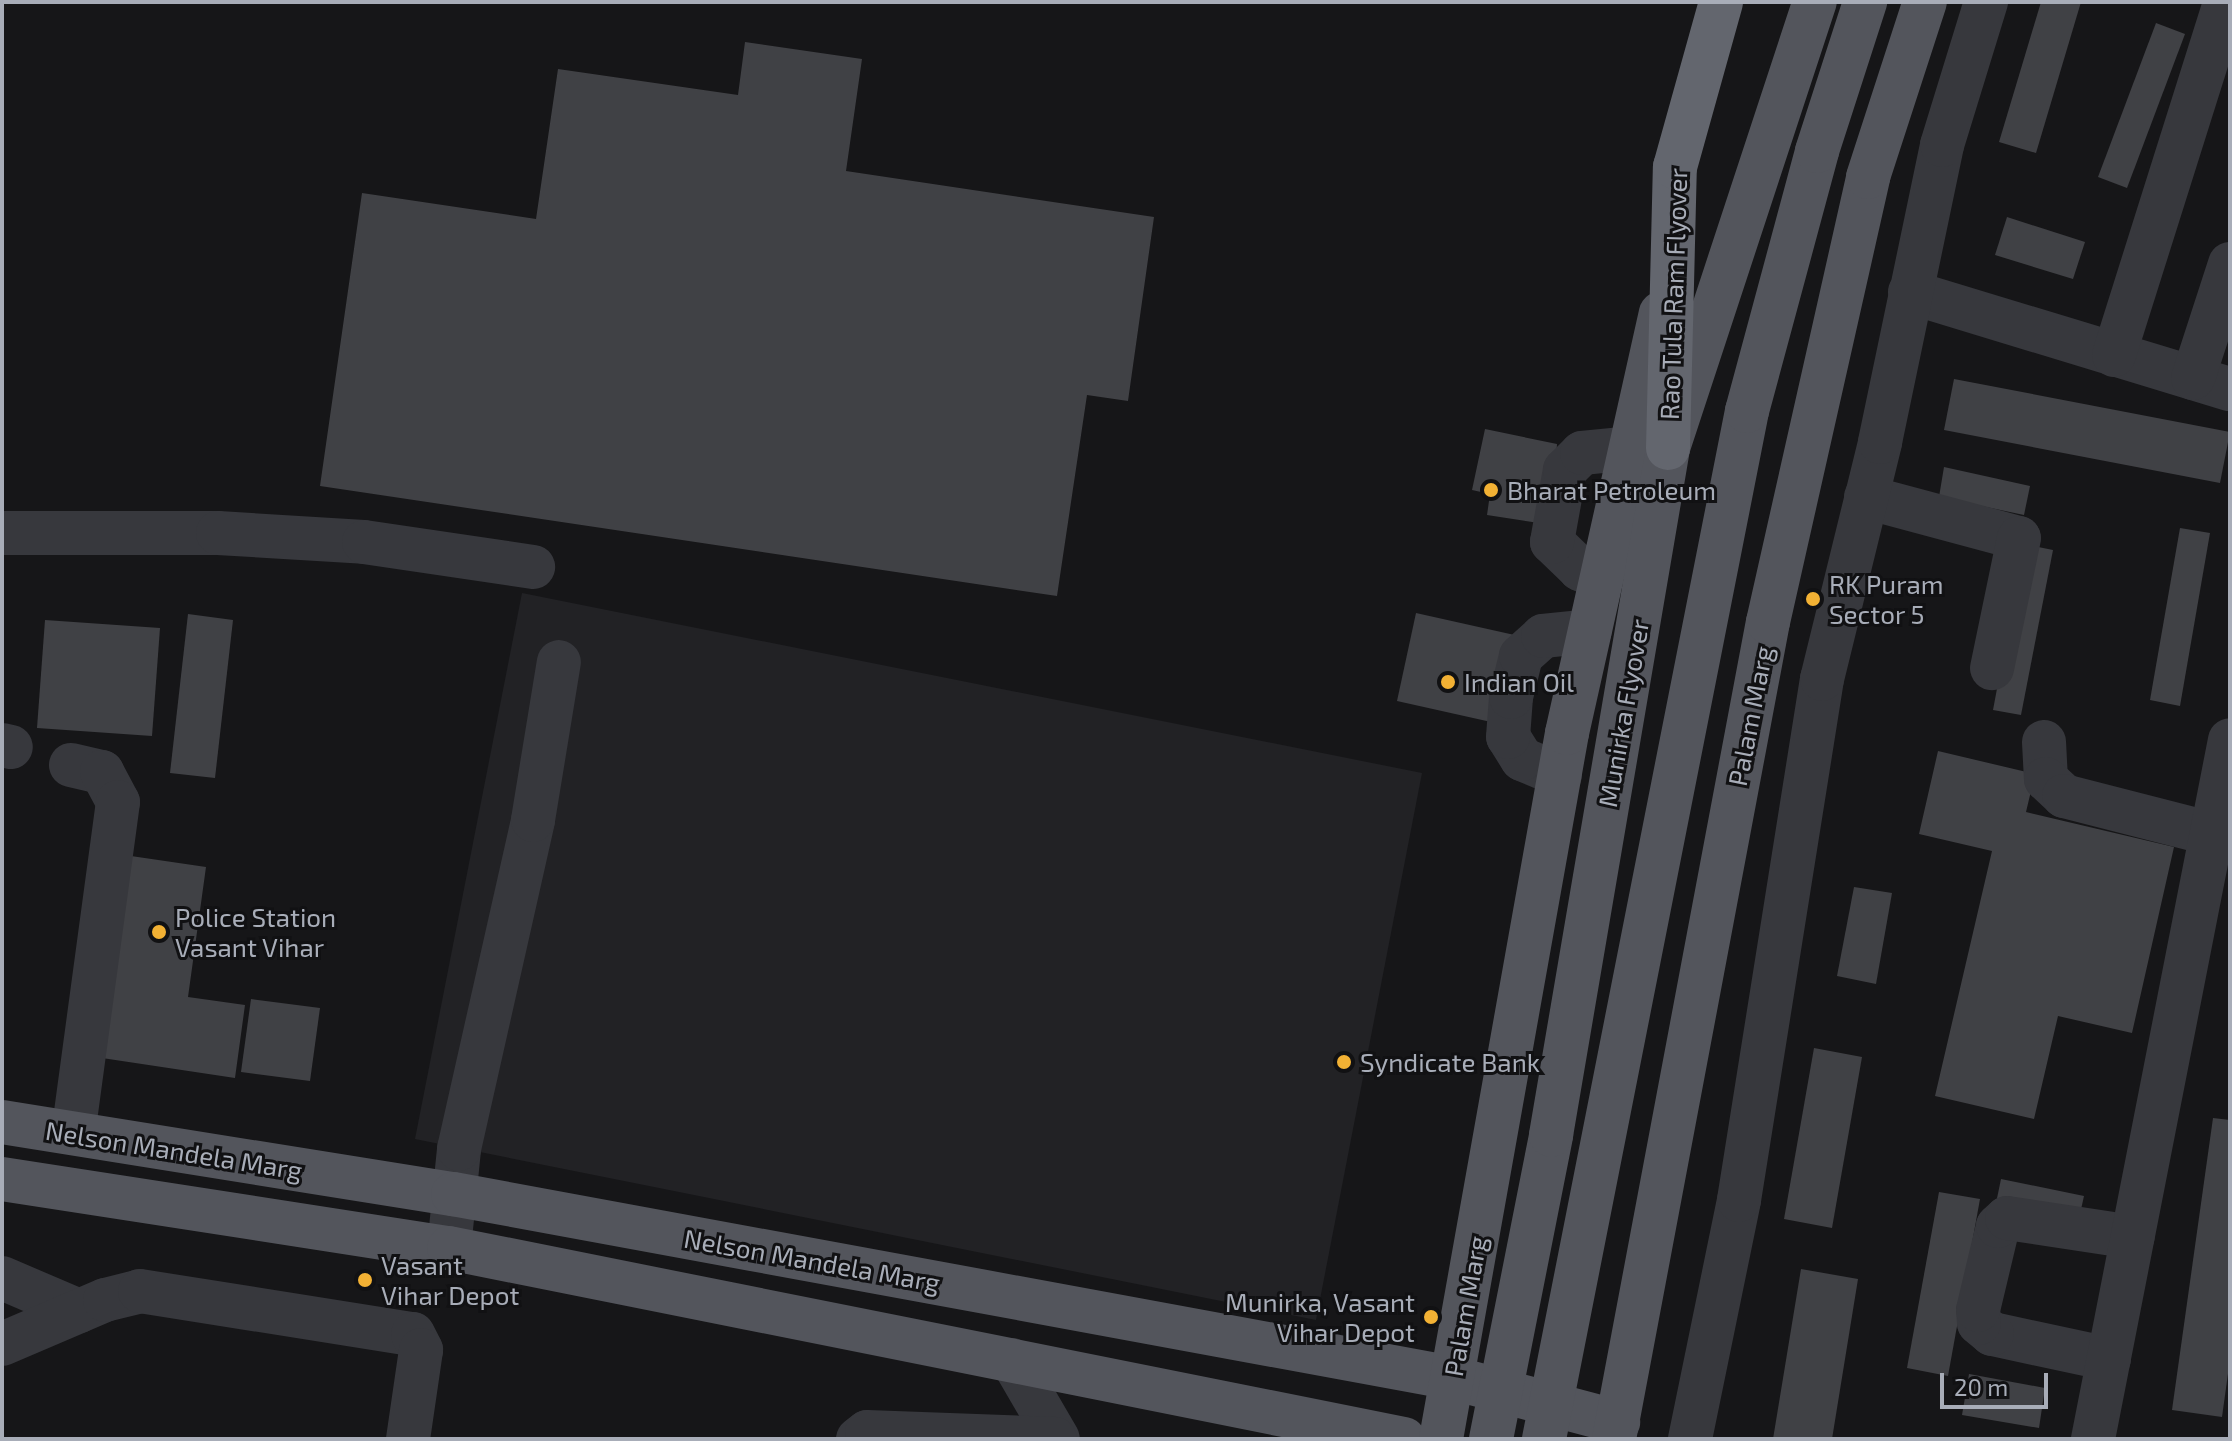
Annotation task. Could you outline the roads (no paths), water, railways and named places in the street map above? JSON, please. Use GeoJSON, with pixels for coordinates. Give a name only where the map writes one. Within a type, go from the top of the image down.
{"type":"FeatureCollection","features":[{"type":"Feature","properties":{"kind":"highway","name":"Rao Tula Ram Flyover"},"geometry":{"type":"LineString","coordinates":[[1649,448],[1675,167],[1721,2]]}},
{"type":"Feature","properties":{"kind":"main road","name":"Palam Marg"},"geometry":{"type":"LineString","coordinates":[[1441,1439],[1560,775],[1590,631],[1602,578],[1649,448],[1703,124],[1744,2]]}},
{"type":"Feature","properties":{"kind":"main road","name":"Munirka Flyover"},"geometry":{"type":"LineString","coordinates":[[1491,1439],[1554,1119],[1649,448],[1815,2]]}},
{"type":"Feature","properties":{"kind":"main road"},"geometry":{"type":"LineString","coordinates":[[1544,1439],[1747,411],[1817,151],[1865,2]]}},
{"type":"Feature","properties":{"kind":"main road","name":"Palam Marg"},"geometry":{"type":"LineString","coordinates":[[1616,1431],[1768,622],[1868,177],[1925,2]]}},
{"type":"Feature","properties":{"kind":"main road","name":"Nelson Mandela Marg"},"geometry":{"type":"LineString","coordinates":[[2,1122],[453,1194],[1453,1378],[1616,1431]]}},
{"type":"Feature","properties":{"kind":"main road","name":"Nelson Mandela Marg"},"geometry":{"type":"LineString","coordinates":[[2,1179],[449,1248],[1012,1360],[1273,1426],[1404,1439]]}},
{"type":"Feature","properties":{"kind":"street"},"geometry":{"type":"LineString","coordinates":[[1690,1439],[1739,1200],[1822,679],[1866,497],[1942,145],[1986,2]]}},
{"type":"Feature","properties":{"kind":"street"},"geometry":{"type":"LineString","coordinates":[[2114,355],[2225,2]]}},
{"type":"Feature","properties":{"kind":"street"},"geometry":{"type":"LineString","coordinates":[[1910,292],[2211,383],[2230,264]]}},
{"type":"Feature","properties":{"kind":"street"},"geometry":{"type":"LineString","coordinates":[[1602,578],[1580,569],[1552,542],[1565,470],[1582,453],[1649,448]]}},
{"type":"Feature","properties":{"kind":"street"},"geometry":{"type":"LineString","coordinates":[[1866,497],[2019,538],[1992,668]]}},
{"type":"Feature","properties":{"kind":"street"},"geometry":{"type":"LineString","coordinates":[[2,533],[218,533],[350,541],[533,567]]}},
{"type":"Feature","properties":{"kind":"street"},"geometry":{"type":"LineString","coordinates":[[1560,775],[1522,759],[1508,737],[1511,697],[1521,656],[1543,636],[1590,631]]}},
{"type":"Feature","properties":{"kind":"street"},"geometry":{"type":"LineString","coordinates":[[449,1248],[453,1194],[533,820],[559,662]]}},
{"type":"Feature","properties":{"kind":"street"},"geometry":{"type":"LineString","coordinates":[[2094,1439],[2133,1237],[2215,899],[2212,834],[2230,740]]}},
{"type":"Feature","properties":{"kind":"street"},"geometry":{"type":"LineString","coordinates":[[2044,742],[2046,779],[2064,796],[2212,834]]}},
{"type":"Feature","properties":{"kind":"street"},"geometry":{"type":"LineString","coordinates":[[71,765],[102,772],[118,802],[73,1133]]}},
{"type":"Feature","properties":{"kind":"street"},"geometry":{"type":"LineString","coordinates":[[2109,1359],[1992,1334],[1979,1323],[1978,1310],[1998,1226],[2007,1218],[2133,1237]]}},
{"type":"Feature","properties":{"kind":"street"},"geometry":{"type":"LineString","coordinates":[[2,1278],[79,1311]]}},
{"type":"Feature","properties":{"kind":"street"},"geometry":{"type":"LineString","coordinates":[[2,1344],[123,1295],[154,1292],[413,1334],[421,1350],[408,1439]]}},
{"type":"Feature","properties":{"kind":"street"},"geometry":{"type":"LineString","coordinates":[[1012,1360],[1056,1439]]}},
{"type":"Feature","properties":{"kind":"street"},"geometry":{"type":"LineString","coordinates":[[858,1439],[867,1432],[1056,1439]]}},
{"type":"Feature","properties":{"kind":"place","name":"Bharat Petroleum"},"geometry":{"type":"Point","coordinates":[1491,490]}},
{"type":"Feature","properties":{"kind":"place","name":"RK Puram Sector 5"},"geometry":{"type":"Point","coordinates":[1813,599]}},
{"type":"Feature","properties":{"kind":"place","name":"Indian Oil"},"geometry":{"type":"Point","coordinates":[1448,682]}},
{"type":"Feature","properties":{"kind":"place","name":"Police Station Vasant Vihar"},"geometry":{"type":"Point","coordinates":[159,932]}},
{"type":"Feature","properties":{"kind":"place","name":"Syndicate Bank"},"geometry":{"type":"Point","coordinates":[1344,1062]}},
{"type":"Feature","properties":{"kind":"place","name":"Vasant Vihar Depot"},"geometry":{"type":"Point","coordinates":[365,1280]}},
{"type":"Feature","properties":{"kind":"place","name":"Munirka, Vasant Vihar Depot"},"geometry":{"type":"Point","coordinates":[1431,1317]}}]}
